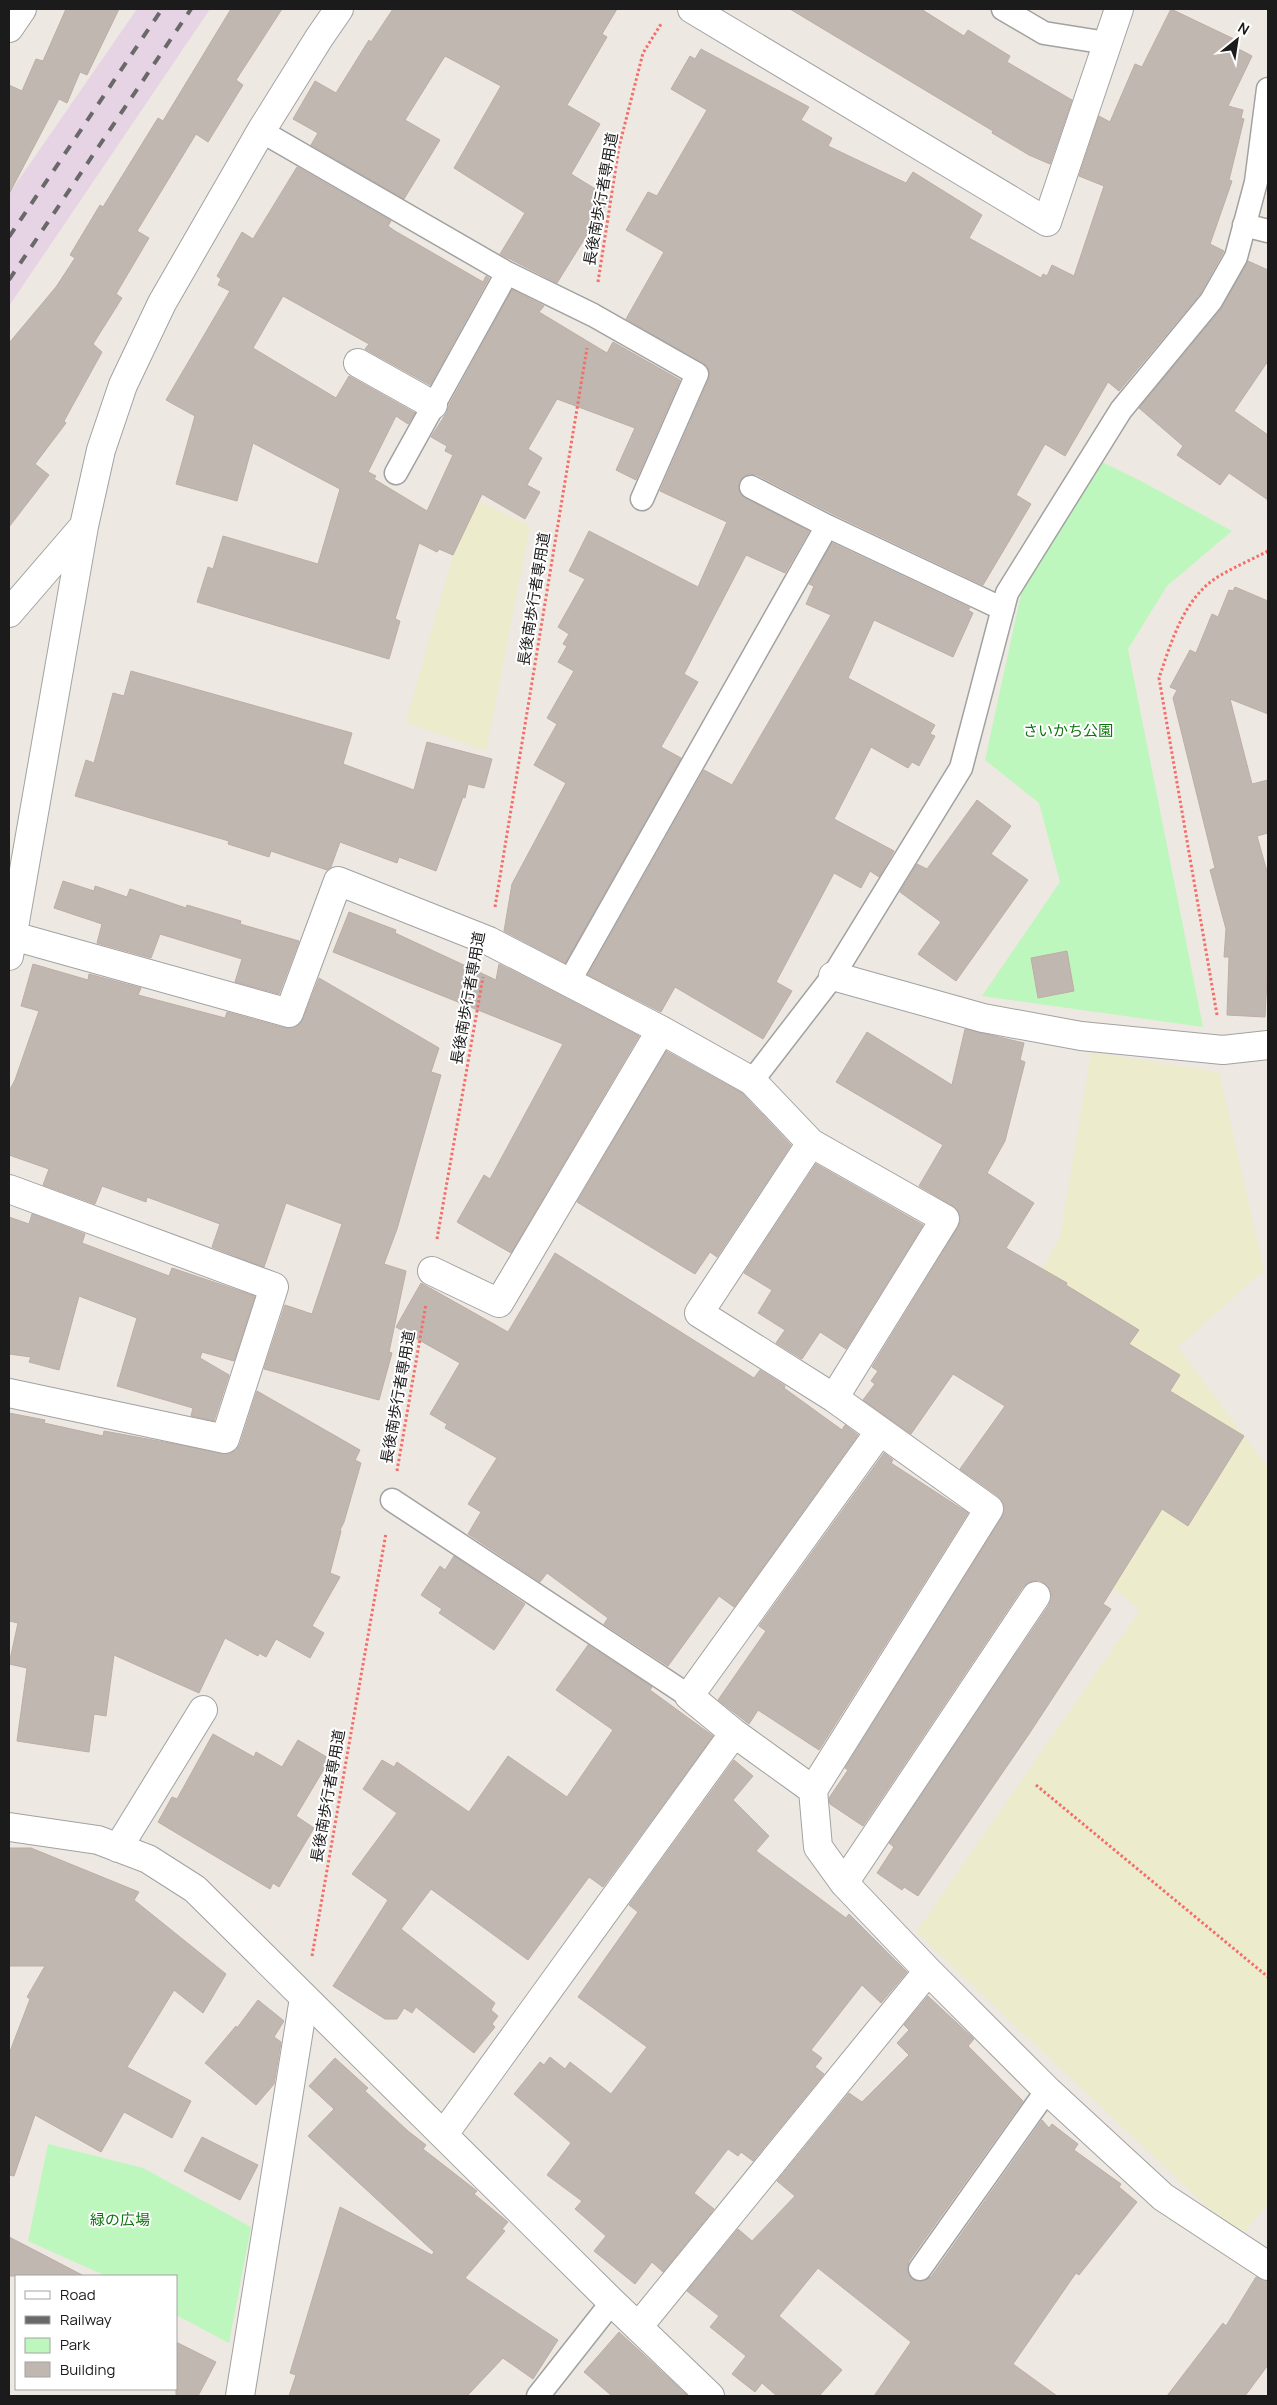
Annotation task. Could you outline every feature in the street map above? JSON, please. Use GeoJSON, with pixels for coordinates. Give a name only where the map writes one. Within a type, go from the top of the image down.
{"type":"FeatureCollection","features":[{"type":"Feature","properties":{"kind":"street"},"geometry":{"type":"LineString","coordinates":[[9,28],[22,9]]}},
{"type":"Feature","properties":{"kind":"street"},"geometry":{"type":"LineString","coordinates":[[339,9],[261,131],[162,303],[123,385],[101,450],[84,526],[11,946],[289,1013],[338,881],[489,941],[661,1030],[752,1081],[811,1143],[945,1219],[834,1398]]}},
{"type":"Feature","properties":{"kind":"street"},"geometry":{"type":"LineString","coordinates":[[696,10],[1047,222],[1119,9]]}},
{"type":"Feature","properties":{"kind":"street"},"geometry":{"type":"LineString","coordinates":[[358,363],[433,405]]}},
{"type":"Feature","properties":{"kind":"street"},"geometry":{"type":"LineString","coordinates":[[9,613],[84,526]]}},
{"type":"Feature","properties":{"kind":"street"},"geometry":{"type":"LineString","coordinates":[[833,976],[983,1018],[1082,1036],[1224,1050],[1268,1045]]}},
{"type":"Feature","properties":{"kind":"street"},"geometry":{"type":"LineString","coordinates":[[432,1271],[500,1303],[661,1030]]}},
{"type":"Feature","properties":{"kind":"street"},"geometry":{"type":"LineString","coordinates":[[811,1143],[699,1313],[834,1398],[989,1509],[813,1790],[818,1847],[844,1882],[928,1971],[1047,2090],[1163,2197],[1268,2266]]}},
{"type":"Feature","properties":{"kind":"street"},"geometry":{"type":"LineString","coordinates":[[9,1188],[274,1287],[224,1439],[9,1393]]}},
{"type":"Feature","properties":{"kind":"street"},"geometry":{"type":"LineString","coordinates":[[813,1790],[734,1733],[689,1696],[880,1430]]}},
{"type":"Feature","properties":{"kind":"street"},"geometry":{"type":"LineString","coordinates":[[844,1882],[1036,1596]]}},
{"type":"Feature","properties":{"kind":"street"},"geometry":{"type":"LineString","coordinates":[[118,1848],[203,1710]]}},
{"type":"Feature","properties":{"kind":"street"},"geometry":{"type":"LineString","coordinates":[[444,2134],[734,1733]]}},
{"type":"Feature","properties":{"kind":"street"},"geometry":{"type":"LineString","coordinates":[[9,1827],[98,1840],[148,1859],[195,1889],[612,2302],[710,2396]]}},
{"type":"Feature","properties":{"kind":"street"},"geometry":{"type":"LineString","coordinates":[[638,2327],[928,1971]]}},
{"type":"Feature","properties":{"kind":"street"},"geometry":{"type":"LineString","coordinates":[[240,2396],[304,1998]]}},
{"type":"Feature","properties":{"kind":"lane"},"geometry":{"type":"LineString","coordinates":[[1003,9],[1044,33],[1107,43]]}},
{"type":"Feature","properties":{"kind":"lane"},"geometry":{"type":"LineString","coordinates":[[752,1081],[833,976],[961,768],[1007,593],[1121,410],[1211,302],[1236,257],[1256,182],[1268,89]]}},
{"type":"Feature","properties":{"kind":"lane"},"geometry":{"type":"LineString","coordinates":[[261,131],[507,273],[592,315],[697,374],[642,499]]}},
{"type":"Feature","properties":{"kind":"lane"},"geometry":{"type":"LineString","coordinates":[[1244,225],[1268,231]]}},
{"type":"Feature","properties":{"kind":"lane"},"geometry":{"type":"LineString","coordinates":[[396,473],[507,273]]}},
{"type":"Feature","properties":{"kind":"lane"},"geometry":{"type":"LineString","coordinates":[[751,487],[827,526],[1004,609]]}},
{"type":"Feature","properties":{"kind":"lane"},"geometry":{"type":"LineString","coordinates":[[569,982],[827,526]]}},
{"type":"Feature","properties":{"kind":"lane"},"geometry":{"type":"LineString","coordinates":[[392,1500],[689,1696]]}},
{"type":"Feature","properties":{"kind":"lane"},"geometry":{"type":"LineString","coordinates":[[920,2269],[1047,2090]]}},
{"type":"Feature","properties":{"kind":"lane"},"geometry":{"type":"LineString","coordinates":[[538,2396],[612,2302]]}},
{"type":"Feature","properties":{"kind":"path","name":"長後南歩行者専用道"},"geometry":{"type":"LineString","coordinates":[[304,1998],[489,941],[619,147],[643,53],[666,16]]}},
{"type":"Feature","properties":{"kind":"path"},"geometry":{"type":"LineString","coordinates":[[1224,1050],[1159,678],[1176,629],[1189,605],[1215,579],[1268,551]]}},
{"type":"Feature","properties":{"kind":"path"},"geometry":{"type":"LineString","coordinates":[[1036,1785],[1268,1977]]}},
{"type":"Feature","properties":{"kind":"shaded area"},"geometry":{"type":"Polygon","coordinates":[[[137,9],[210,9],[9,306],[9,194],[137,9]]]}},
{"type":"Feature","properties":{"kind":"green space","name":"さいかち公園"},"geometry":{"type":"Polygon","coordinates":[[[1102,462],[1141,481],[1232,531],[1167,586],[1128,649],[1203,1027],[982,996],[1060,882],[1039,803],[985,760],[1023,585],[1102,462]]]}},
{"type":"Feature","properties":{"kind":"green space"},"geometry":{"type":"Polygon","coordinates":[[[479,501],[530,526],[486,751],[406,722],[453,555],[479,501]]]}},
{"type":"Feature","properties":{"kind":"green space"},"geometry":{"type":"Polygon","coordinates":[[[1091,1052],[1219,1072],[1264,1270],[1178,1347],[1268,1468],[1268,2203],[1240,2238],[916,1932],[1140,1610],[1012,1507],[1052,1439],[978,1388],[1060,1237],[1091,1052]]]}},
{"type":"Feature","properties":{"kind":"green space","name":"緑の広場"},"geometry":{"type":"Polygon","coordinates":[[[48,2144],[143,2168],[251,2227],[229,2343],[178,2316],[178,2275],[104,2275],[28,2241],[48,2144]]]}},
{"type":"Feature","properties":{"kind":"building"},"geometry":{"type":"Polygon","coordinates":[[[66,9],[119,9],[87,75],[80,72],[67,103],[59,99],[9,194],[9,85],[22,91],[36,59],[43,61],[66,9]]]}},
{"type":"Feature","properties":{"kind":"building"},"geometry":{"type":"Polygon","coordinates":[[[231,9],[282,9],[236,80],[243,85],[208,142],[196,134],[137,231],[149,238],[116,294],[122,298],[93,344],[102,352],[64,421],[66,423],[35,464],[49,475],[9,527],[9,343],[56,287],[75,258],[70,255],[100,205],[103,207],[158,118],[163,121],[231,9]]]}},
{"type":"Feature","properties":{"kind":"building"},"geometry":{"type":"Polygon","coordinates":[[[393,9],[617,9],[602,34],[607,37],[567,105],[600,124],[571,174],[610,198],[557,283],[500,254],[525,213],[454,168],[501,86],[445,56],[405,120],[440,140],[404,199],[311,145],[318,133],[293,119],[315,81],[336,93],[369,40],[371,42],[393,9]]]}},
{"type":"Feature","properties":{"kind":"building"},"geometry":{"type":"Polygon","coordinates":[[[790,9],[921,9],[964,36],[968,30],[1010,56],[1007,62],[1072,100],[1050,164],[1029,155],[992,133],[993,131],[790,9]]]}},
{"type":"Feature","properties":{"kind":"building"},"geometry":{"type":"Polygon","coordinates":[[[1171,9],[1236,40],[1233,46],[1252,56],[1228,106],[1243,110],[1241,118],[1244,119],[1229,180],[1232,181],[1210,244],[1224,251],[1200,294],[1119,391],[1108,382],[1065,456],[1045,444],[1016,495],[1031,504],[983,585],[833,514],[757,475],[750,474],[744,476],[738,487],[740,494],[809,531],[785,573],[746,555],[684,674],[698,682],[661,747],[681,758],[565,963],[504,931],[512,884],[566,783],[534,765],[557,724],[547,718],[574,671],[558,662],[567,646],[563,644],[569,634],[558,627],[585,579],[569,571],[589,531],[698,587],[727,522],[660,491],[709,379],[708,367],[626,319],[664,252],[626,230],[648,192],[657,196],[707,110],[671,89],[690,56],[695,59],[701,49],[809,107],[801,120],[832,138],[828,146],[906,183],[913,172],[982,215],[969,238],[1041,278],[1043,274],[1047,276],[1052,265],[1074,276],[1104,186],[1079,176],[1099,116],[1110,122],[1135,64],[1142,67],[1171,9]]]}},
{"type":"Feature","properties":{"kind":"building"},"geometry":{"type":"Polygon","coordinates":[[[297,167],[391,221],[388,226],[395,231],[483,282],[486,276],[489,278],[430,385],[365,349],[369,344],[283,296],[253,348],[336,398],[349,376],[415,413],[408,424],[396,416],[368,472],[376,476],[374,479],[427,511],[453,455],[445,451],[447,446],[431,437],[447,412],[449,405],[512,290],[544,306],[539,312],[607,353],[613,342],[680,380],[636,480],[616,470],[635,428],[557,399],[528,449],[542,458],[527,485],[540,492],[525,519],[482,494],[453,555],[439,549],[437,552],[419,543],[395,619],[400,621],[389,659],[197,602],[208,567],[213,569],[223,536],[318,564],[340,489],[253,443],[237,501],[176,484],[195,416],[166,400],[230,291],[218,285],[221,279],[217,276],[242,232],[253,239],[297,167]]]}},
{"type":"Feature","properties":{"kind":"building"},"geometry":{"type":"Polygon","coordinates":[[[1248,261],[1268,270],[1268,361],[1234,411],[1268,435],[1268,500],[1229,473],[1220,485],[1177,455],[1183,446],[1139,408],[1221,309],[1248,261]]]}},
{"type":"Feature","properties":{"kind":"building"},"geometry":{"type":"Polygon","coordinates":[[[832,543],[970,608],[968,610],[973,613],[953,657],[874,620],[848,678],[935,725],[930,734],[935,736],[919,766],[912,762],[908,768],[871,747],[834,819],[894,851],[879,877],[870,871],[861,888],[834,873],[776,982],[792,991],[763,1039],[675,987],[661,1012],[588,975],[704,770],[732,785],[831,615],[806,604],[814,586],[809,584],[832,543]]]}},
{"type":"Feature","properties":{"kind":"building"},"geometry":{"type":"Polygon","coordinates":[[[1235,587],[1268,601],[1268,714],[1230,699],[1252,784],[1268,780],[1268,833],[1257,836],[1268,875],[1268,961],[1265,1017],[1227,1015],[1229,957],[1224,957],[1226,929],[1210,870],[1215,868],[1173,698],[1177,690],[1170,687],[1190,650],[1196,653],[1212,614],[1218,617],[1229,590],[1233,591],[1235,587]]]}},
{"type":"Feature","properties":{"kind":"building"},"geometry":{"type":"Polygon","coordinates":[[[131,671],[352,733],[343,764],[414,790],[427,742],[492,759],[484,788],[468,784],[465,798],[463,797],[436,871],[399,857],[397,863],[340,842],[331,867],[327,870],[271,851],[269,857],[228,844],[229,841],[75,796],[86,760],[94,763],[113,693],[124,696],[131,671]]]}},
{"type":"Feature","properties":{"kind":"building"},"geometry":{"type":"Polygon","coordinates":[[[977,800],[1011,826],[991,854],[1028,880],[956,981],[918,954],[941,922],[900,892],[917,864],[927,869],[977,800]]]}},
{"type":"Feature","properties":{"kind":"building"},"geometry":{"type":"Polygon","coordinates":[[[63,881],[94,891],[95,886],[127,897],[130,889],[186,908],[187,905],[241,921],[240,924],[299,941],[279,994],[235,982],[242,959],[160,934],[151,958],[97,943],[102,924],[54,908],[63,881]]]}},
{"type":"Feature","properties":{"kind":"building"},"geometry":{"type":"Polygon","coordinates":[[[349,912],[396,930],[395,933],[496,980],[499,964],[639,1036],[511,1253],[457,1222],[484,1175],[490,1179],[563,1044],[333,952],[349,912]]]}},
{"type":"Feature","properties":{"kind":"building"},"geometry":{"type":"Polygon","coordinates":[[[1067,951],[1074,991],[1038,998],[1031,958],[1067,951]]]}},
{"type":"Feature","properties":{"kind":"building"},"geometry":{"type":"Polygon","coordinates":[[[33,964],[88,980],[89,974],[141,988],[138,995],[225,1018],[227,1012],[285,1028],[299,1025],[319,978],[439,1048],[431,1072],[441,1075],[397,1229],[384,1264],[406,1271],[389,1352],[392,1353],[379,1400],[264,1369],[285,1305],[312,1314],[342,1224],[286,1203],[264,1267],[212,1247],[220,1224],[147,1197],[146,1202],[102,1186],[95,1204],[43,1185],[49,1169],[9,1155],[9,1091],[15,1080],[39,1011],[21,1006],[33,964]]]}},
{"type":"Feature","properties":{"kind":"building"},"geometry":{"type":"Polygon","coordinates":[[[965,1029],[1024,1043],[1020,1060],[1025,1062],[1005,1141],[987,1173],[1034,1203],[1006,1248],[1067,1283],[1066,1285],[1139,1330],[1129,1344],[1180,1375],[1170,1391],[1244,1436],[1188,1526],[1162,1509],[1103,1604],[1111,1609],[1029,1734],[918,1896],[904,1887],[902,1890],[877,1873],[894,1847],[889,1843],[1049,1605],[1052,1597],[1050,1589],[1038,1580],[1030,1582],[1023,1587],[863,1826],[830,1804],[829,1798],[848,1770],[845,1768],[1002,1517],[1005,1509],[1003,1502],[998,1496],[960,1469],[1005,1406],[953,1374],[911,1434],[863,1400],[875,1384],[871,1381],[878,1371],[872,1367],[958,1227],[961,1219],[958,1211],[953,1206],[919,1186],[943,1145],[836,1082],[867,1032],[952,1085],[965,1029]]]}},
{"type":"Feature","properties":{"kind":"building"},"geometry":{"type":"Polygon","coordinates":[[[666,1051],[742,1093],[791,1145],[717,1257],[710,1252],[695,1274],[577,1202],[666,1051]]]}},
{"type":"Feature","properties":{"kind":"building"},"geometry":{"type":"Polygon","coordinates":[[[816,1164],[923,1225],[846,1349],[820,1332],[802,1359],[776,1343],[785,1330],[758,1313],[772,1290],[744,1273],[816,1164]]]}},
{"type":"Feature","properties":{"kind":"building"},"geometry":{"type":"Polygon","coordinates":[[[32,1214],[85,1234],[82,1243],[169,1276],[172,1268],[255,1296],[234,1361],[202,1352],[200,1358],[229,1375],[214,1421],[191,1416],[193,1408],[117,1386],[137,1318],[79,1296],[59,1370],[29,1362],[31,1357],[9,1354],[9,1217],[29,1224],[32,1214]]]}},
{"type":"Feature","properties":{"kind":"building"},"geometry":{"type":"Polygon","coordinates":[[[555,1253],[754,1378],[760,1370],[785,1386],[784,1388],[842,1430],[845,1425],[858,1435],[734,1607],[719,1596],[668,1666],[604,1624],[608,1618],[547,1573],[540,1582],[468,1534],[481,1512],[468,1504],[497,1458],[445,1428],[447,1424],[430,1414],[460,1363],[396,1327],[421,1283],[508,1332],[555,1253]]]}},
{"type":"Feature","properties":{"kind":"building"},"geometry":{"type":"Polygon","coordinates":[[[257,1391],[360,1450],[355,1460],[361,1463],[340,1530],[330,1573],[340,1577],[312,1626],[324,1633],[310,1658],[276,1639],[266,1657],[259,1653],[258,1656],[225,1638],[199,1693],[114,1655],[106,1716],[94,1714],[89,1752],[17,1741],[27,1668],[9,1664],[18,1623],[9,1621],[9,1413],[45,1420],[44,1423],[103,1436],[104,1431],[229,1454],[236,1450],[240,1444],[257,1391]]]}},
{"type":"Feature","properties":{"kind":"building"},"geometry":{"type":"Polygon","coordinates":[[[884,1453],[893,1460],[891,1463],[968,1513],[819,1750],[758,1710],[749,1724],[718,1700],[766,1631],[759,1626],[884,1453]]]}},
{"type":"Feature","properties":{"kind":"building"},"geometry":{"type":"Polygon","coordinates":[[[454,1556],[525,1604],[494,1650],[439,1613],[442,1609],[421,1595],[440,1566],[445,1570],[454,1556]]]}},
{"type":"Feature","properties":{"kind":"building"},"geometry":{"type":"Polygon","coordinates":[[[588,1645],[652,1687],[650,1690],[713,1736],[603,1887],[589,1877],[528,1960],[431,1889],[401,1929],[495,2003],[491,2010],[498,2016],[492,2024],[495,2027],[474,2053],[416,2007],[412,2013],[404,2008],[397,2019],[385,2019],[333,1986],[388,1900],[352,1874],[397,1813],[363,1789],[382,1760],[394,1767],[397,1762],[469,1812],[508,1756],[567,1797],[613,1730],[556,1690],[588,1645]]]}},
{"type":"Feature","properties":{"kind":"building"},"geometry":{"type":"Polygon","coordinates":[[[213,1734],[254,1757],[256,1752],[282,1767],[298,1740],[330,1759],[296,1816],[314,1828],[279,1887],[273,1883],[270,1889],[158,1822],[172,1797],[177,1799],[213,1734]]]}},
{"type":"Feature","properties":{"kind":"building"},"geometry":{"type":"Polygon","coordinates":[[[734,1760],[753,1776],[733,1800],[769,1836],[756,1851],[846,1918],[849,1914],[907,1972],[881,2003],[862,1985],[811,2050],[822,2058],[815,2067],[824,2074],[753,2161],[741,2152],[738,2156],[728,2149],[694,2193],[714,2209],[663,2272],[652,2262],[635,2284],[594,2251],[606,2236],[575,2209],[582,2201],[547,2175],[571,2143],[514,2094],[540,2062],[544,2065],[550,2057],[565,2069],[570,2062],[611,2094],[647,2047],[578,1997],[638,1912],[629,1905],[734,1760]]]}},
{"type":"Feature","properties":{"kind":"building"},"geometry":{"type":"Polygon","coordinates":[[[9,1848],[31,1848],[139,1892],[134,1900],[226,1974],[203,2013],[174,1990],[127,2067],[191,2101],[172,2138],[124,2112],[101,2152],[35,2115],[14,2176],[9,2175],[9,2054],[30,1999],[27,1997],[45,1966],[9,1966],[9,1848]]]}},
{"type":"Feature","properties":{"kind":"building"},"geometry":{"type":"Polygon","coordinates":[[[928,1996],[974,2039],[968,2046],[1023,2101],[909,2261],[907,2268],[912,2279],[919,2282],[931,2277],[1042,2120],[1049,2128],[1052,2124],[1078,2144],[1074,2150],[1121,2184],[1119,2187],[1137,2202],[1079,2275],[1076,2273],[1013,2364],[1057,2396],[874,2396],[911,2342],[818,2268],[779,2316],[842,2370],[819,2396],[777,2396],[762,2383],[755,2392],[732,2374],[746,2356],[710,2327],[719,2316],[687,2291],[738,2229],[752,2241],[795,2196],[777,2181],[849,2093],[862,2102],[909,2055],[897,2043],[909,2030],[904,2025],[928,1996]]]}},
{"type":"Feature","properties":{"kind":"building"},"geometry":{"type":"Polygon","coordinates":[[[258,2000],[284,2021],[274,2037],[281,2042],[274,2084],[256,2105],[205,2063],[236,2026],[237,2028],[258,2000]]]}},
{"type":"Feature","properties":{"kind":"building"},"geometry":{"type":"Polygon","coordinates":[[[335,2058],[368,2088],[365,2091],[426,2145],[423,2149],[477,2191],[474,2194],[508,2222],[502,2229],[505,2231],[465,2278],[558,2340],[533,2379],[503,2358],[467,2396],[289,2396],[296,2375],[290,2373],[340,2207],[432,2255],[434,2252],[308,2136],[334,2109],[309,2086],[335,2058]]]}},
{"type":"Feature","properties":{"kind":"building"},"geometry":{"type":"Polygon","coordinates":[[[202,2137],[258,2165],[240,2200],[184,2171],[202,2137]]]}},
{"type":"Feature","properties":{"kind":"building"},"geometry":{"type":"Polygon","coordinates":[[[9,2237],[82,2275],[15,2275],[9,2276],[9,2237]]]}},
{"type":"Feature","properties":{"kind":"building"},"geometry":{"type":"Polygon","coordinates":[[[1256,2277],[1268,2281],[1268,2365],[1245,2396],[1167,2396],[1223,2323],[1226,2326],[1256,2277]]]}},
{"type":"Feature","properties":{"kind":"building"},"geometry":{"type":"Polygon","coordinates":[[[619,2332],[688,2396],[612,2396],[584,2372],[619,2332]]]}},
{"type":"Feature","properties":{"kind":"building"},"geometry":{"type":"Polygon","coordinates":[[[178,2343],[216,2362],[198,2396],[176,2396],[176,2390],[178,2390],[178,2343]]]}},
{"type":"Feature","properties":{"kind":"railway"},"geometry":{"type":"LineString","coordinates":[[9,237],[162,9]]}},
{"type":"Feature","properties":{"kind":"railway"},"geometry":{"type":"LineString","coordinates":[[9,280],[191,9]]}}]}
